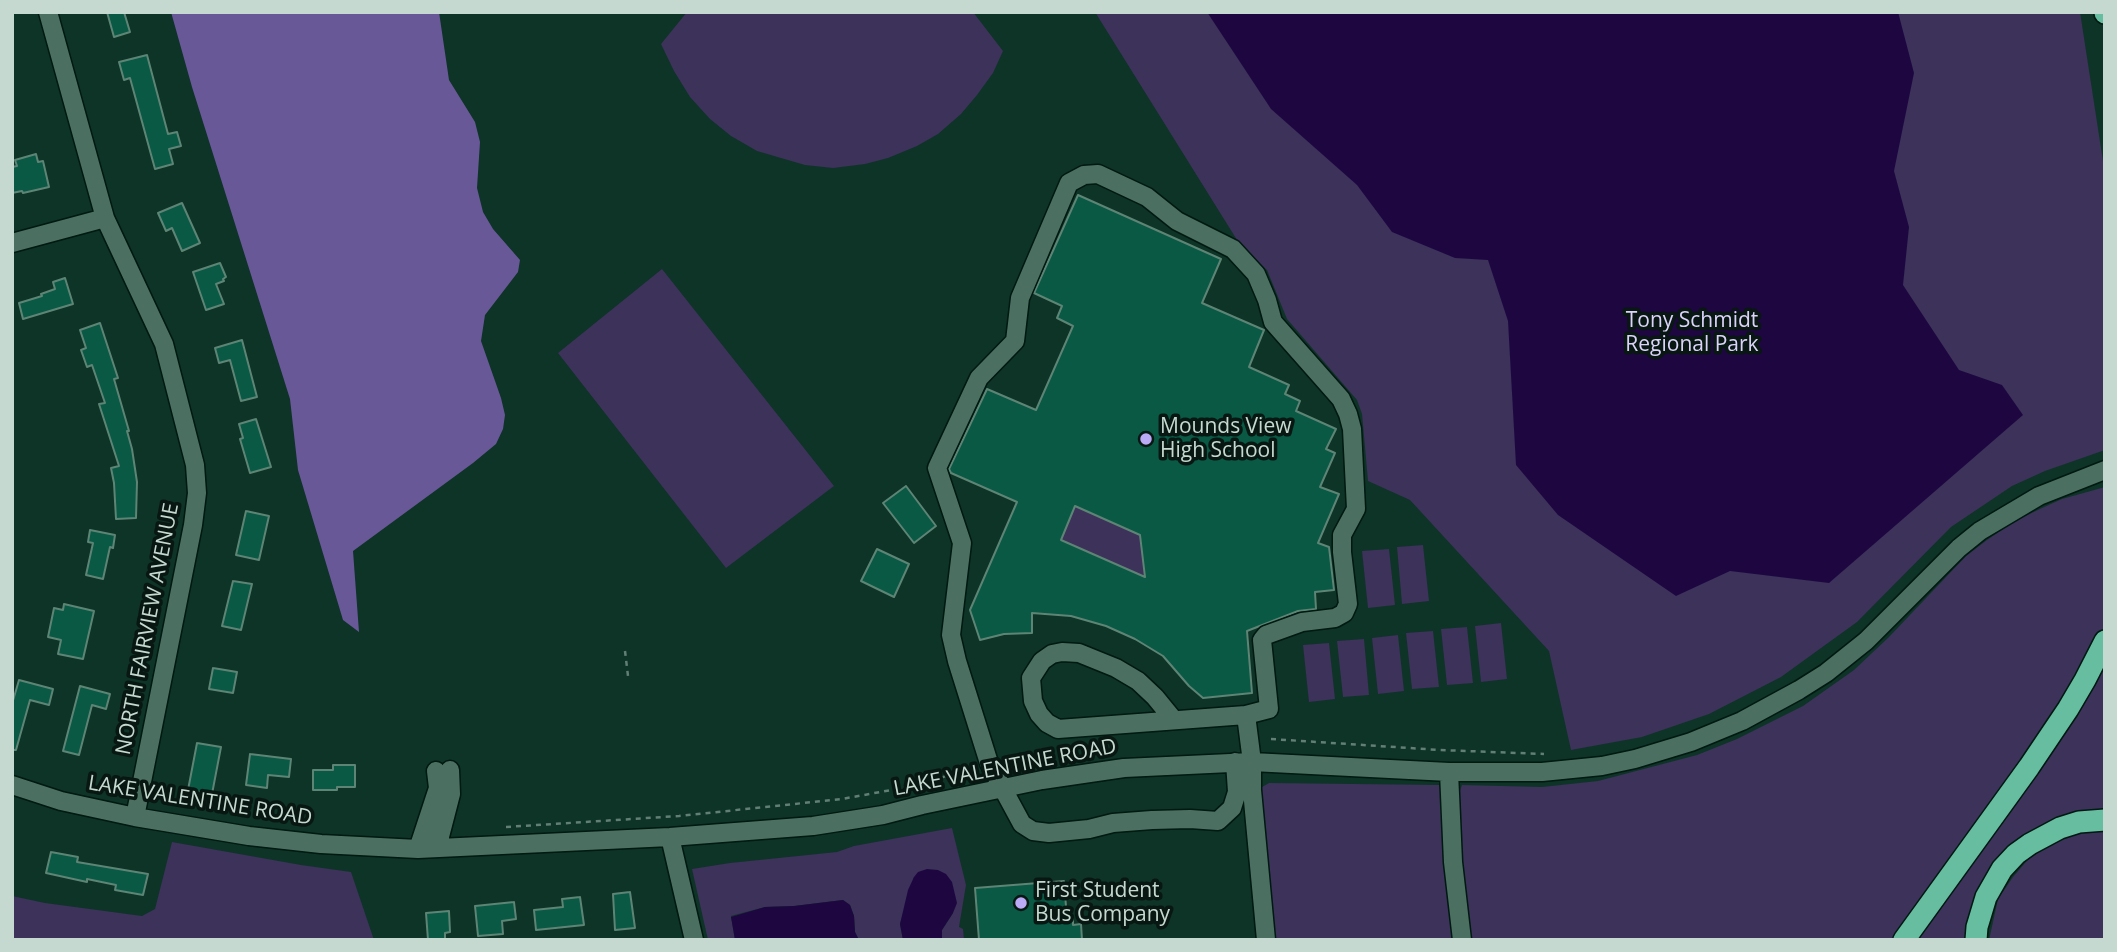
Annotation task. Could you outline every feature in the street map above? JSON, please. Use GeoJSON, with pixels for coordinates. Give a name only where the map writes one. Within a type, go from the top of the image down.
{"type":"FeatureCollection","features":[{"type":"Feature","properties":{"kind":"highway"},"geometry":{"type":"LineString","coordinates":[[1904,940],[2068,709],[2105,641]]}},
{"type":"Feature","properties":{"kind":"highway"},"geometry":{"type":"LineString","coordinates":[[1976,940],[1986,897],[2016,854],[2060,828],[2080,822],[2105,820]]}},
{"type":"Feature","properties":{"kind":"street","name":"NORTH FAIRVIEW AVENUE"},"geometry":{"type":"LineString","coordinates":[[48,12],[105,218],[164,344],[195,465],[197,493],[193,525],[135,817]]}},
{"type":"Feature","properties":{"kind":"street"},"geometry":{"type":"LineString","coordinates":[[1173,719],[1139,681],[1079,653],[1052,654],[1042,661],[1031,678],[1033,701],[1039,714],[1047,723],[1058,729],[1246,715],[1269,709],[1262,640],[1266,635],[1303,622],[1335,618],[1344,613],[1348,604],[1342,536],[1356,509],[1352,429],[1341,399],[1273,322],[1256,274],[1233,249],[1177,221],[1147,197],[1098,174],[1084,175],[1069,183],[1020,298],[1015,341],[978,378],[937,468],[962,543],[951,635],[957,661],[989,763],[1022,824],[1033,831],[1049,833],[1089,829],[1113,823],[1190,819],[1218,821],[1232,808],[1237,792],[1243,762],[1246,715]]}},
{"type":"Feature","properties":{"kind":"street"},"geometry":{"type":"LineString","coordinates":[[12,243],[105,218]]}},
{"type":"Feature","properties":{"kind":"street","name":"LAKE VALENTINE ROAD"},"geometry":{"type":"LineString","coordinates":[[12,786],[61,801],[135,817],[261,837],[321,844],[418,849],[670,837],[788,828],[846,821],[1003,788],[1124,768],[1243,762],[1449,772],[1542,772],[1602,766],[1691,742],[1770,707],[1826,673],[1866,641],[1951,556],[1980,531],[2039,496],[2098,472]]}},
{"type":"Feature","properties":{"kind":"street"},"geometry":{"type":"LineString","coordinates":[[1243,762],[1252,790],[1266,940]]}},
{"type":"Feature","properties":{"kind":"street"},"geometry":{"type":"LineString","coordinates":[[418,849],[443,770],[452,794],[437,848]]}},
{"type":"Feature","properties":{"kind":"street"},"geometry":{"type":"LineString","coordinates":[[1449,772],[1453,862],[1462,940]]}},
{"type":"Feature","properties":{"kind":"street"},"geometry":{"type":"LineString","coordinates":[[670,837],[694,940]]}},
{"type":"Feature","properties":{"kind":"path"},"geometry":{"type":"LineString","coordinates":[[625,651],[628,676]]}},
{"type":"Feature","properties":{"kind":"path"},"geometry":{"type":"LineString","coordinates":[[1271,739],[1553,755]]}},
{"type":"Feature","properties":{"kind":"path"},"geometry":{"type":"LineString","coordinates":[[499,827],[679,816],[842,799],[924,784],[973,766]]}},
{"type":"Feature","properties":{"kind":"green space"},"geometry":{"type":"Polygon","coordinates":[[[687,12],[973,12],[1003,51],[993,73],[977,95],[961,114],[938,134],[888,158],[865,164],[833,168],[805,165],[757,151],[731,136],[710,119],[690,97],[661,44],[687,12]]]}},
{"type":"Feature","properties":{"kind":"green space","name":"Tony Schmidt Regional Park"},"geometry":{"type":"Polygon","coordinates":[[[1095,12],[2080,12],[2105,174],[2105,450],[2012,486],[1951,527],[1857,622],[1781,677],[1709,714],[1642,737],[1571,750],[1549,651],[1410,500],[1368,481],[1362,414],[1357,400],[1287,319],[1267,270],[1242,248],[1095,12]]]}},
{"type":"Feature","properties":{"kind":"green space"},"geometry":{"type":"Polygon","coordinates":[[[662,269],[834,486],[726,568],[558,353],[662,269]]]}},
{"type":"Feature","properties":{"kind":"green space"},"geometry":{"type":"Polygon","coordinates":[[[2105,487],[2105,629],[2084,676],[1899,940],[1468,940],[1456,802],[1462,785],[1542,787],[1598,781],[1697,755],[1737,739],[1803,706],[1854,670],[1966,556],[1987,540],[2015,521],[2062,499],[2105,487]]]}},
{"type":"Feature","properties":{"kind":"green space"},"geometry":{"type":"Polygon","coordinates":[[[1075,506],[1140,535],[1145,577],[1061,540],[1075,506]]]}},
{"type":"Feature","properties":{"kind":"green space"},"geometry":{"type":"Polygon","coordinates":[[[1423,545],[1429,601],[1402,604],[1397,547],[1423,545]]]}},
{"type":"Feature","properties":{"kind":"green space"},"geometry":{"type":"Polygon","coordinates":[[[1389,549],[1395,605],[1368,608],[1362,551],[1389,549]]]}},
{"type":"Feature","properties":{"kind":"green space"},"geometry":{"type":"Polygon","coordinates":[[[1501,623],[1507,679],[1481,682],[1475,626],[1501,623]]]}},
{"type":"Feature","properties":{"kind":"green space"},"geometry":{"type":"Polygon","coordinates":[[[1467,627],[1473,683],[1447,685],[1441,629],[1467,627]]]}},
{"type":"Feature","properties":{"kind":"green space"},"geometry":{"type":"Polygon","coordinates":[[[1433,631],[1439,687],[1412,689],[1406,633],[1433,631]]]}},
{"type":"Feature","properties":{"kind":"green space"},"geometry":{"type":"Polygon","coordinates":[[[1398,635],[1404,691],[1378,694],[1372,638],[1398,635]]]}},
{"type":"Feature","properties":{"kind":"green space"},"geometry":{"type":"Polygon","coordinates":[[[1364,639],[1369,695],[1343,697],[1337,641],[1364,639]]]}},
{"type":"Feature","properties":{"kind":"green space"},"geometry":{"type":"Polygon","coordinates":[[[1329,643],[1335,699],[1309,702],[1303,645],[1329,643]]]}},
{"type":"Feature","properties":{"kind":"green space"},"geometry":{"type":"Polygon","coordinates":[[[2105,663],[2105,812],[2018,845],[1972,940],[1916,940],[2105,663]]]}},
{"type":"Feature","properties":{"kind":"green space"},"geometry":{"type":"Polygon","coordinates":[[[1269,783],[1441,785],[1443,838],[1455,940],[1274,940],[1261,793],[1262,787],[1269,783]]]}},
{"type":"Feature","properties":{"kind":"green space"},"geometry":{"type":"Polygon","coordinates":[[[952,828],[966,885],[959,927],[963,929],[964,940],[942,940],[942,930],[953,913],[914,877],[900,924],[903,940],[859,940],[850,905],[843,900],[765,907],[731,916],[735,940],[708,940],[692,869],[837,852],[854,846],[952,828]]]}},
{"type":"Feature","properties":{"kind":"green space"},"geometry":{"type":"Polygon","coordinates":[[[2105,831],[2105,940],[1989,940],[1998,899],[2031,856],[2058,841],[2080,833],[2105,831]]]}},
{"type":"Feature","properties":{"kind":"green space"},"geometry":{"type":"Polygon","coordinates":[[[172,842],[351,872],[374,940],[12,940],[12,896],[142,916],[155,909],[172,842]]]}},
{"type":"Feature","properties":{"kind":"shaded area"},"geometry":{"type":"Polygon","coordinates":[[[171,12],[439,12],[449,80],[475,122],[480,142],[477,188],[483,212],[493,229],[520,260],[518,272],[485,315],[481,341],[501,398],[505,415],[503,429],[496,444],[473,463],[353,551],[359,632],[343,620],[298,470],[290,399],[171,12]]]}},
{"type":"Feature","properties":{"kind":"shaded area"},"geometry":{"type":"Polygon","coordinates":[[[1207,12],[1898,12],[1914,73],[1894,171],[1909,227],[1903,285],[1959,370],[2002,385],[2023,415],[1829,583],[1730,571],[1676,596],[1558,515],[1516,465],[1508,321],[1488,260],[1455,258],[1392,232],[1357,185],[1271,109],[1207,12]]]}},
{"type":"Feature","properties":{"kind":"shaded area"},"geometry":{"type":"Polygon","coordinates":[[[927,869],[946,874],[952,882],[957,903],[942,930],[942,940],[903,940],[900,924],[908,890],[918,872],[927,869]]]}},
{"type":"Feature","properties":{"kind":"shaded area"},"geometry":{"type":"Polygon","coordinates":[[[843,900],[850,905],[859,940],[735,940],[731,917],[765,907],[843,900]]]}},
{"type":"Feature","properties":{"kind":"building"},"geometry":{"type":"Polygon","coordinates":[[[107,12],[124,12],[130,32],[114,37],[107,12]]]}},
{"type":"Feature","properties":{"kind":"building"},"geometry":{"type":"Polygon","coordinates":[[[147,55],[168,134],[177,132],[181,146],[169,149],[173,164],[155,169],[130,78],[124,80],[119,62],[147,55]]]}},
{"type":"Feature","properties":{"kind":"building"},"geometry":{"type":"Polygon","coordinates":[[[36,154],[38,162],[43,161],[49,187],[12,193],[12,167],[17,166],[15,160],[36,154]]]}},
{"type":"Feature","properties":{"kind":"building","name":"Mounds View High School"},"geometry":{"type":"Polygon","coordinates":[[[1078,195],[1221,259],[1202,303],[1264,330],[1249,367],[1289,385],[1285,394],[1300,401],[1296,411],[1336,429],[1326,449],[1335,453],[1320,487],[1339,494],[1318,543],[1329,547],[1334,590],[1315,592],[1316,609],[1298,611],[1247,631],[1252,693],[1203,698],[1163,656],[1106,626],[1071,616],[1032,613],[1032,633],[1004,634],[980,640],[970,610],[1017,502],[951,473],[949,469],[987,389],[1036,410],[1073,326],[1057,318],[1062,306],[1034,293],[1078,195]],[[1075,506],[1061,540],[1145,577],[1140,535],[1075,506]]]}},
{"type":"Feature","properties":{"kind":"building"},"geometry":{"type":"Polygon","coordinates":[[[182,203],[200,243],[182,251],[172,228],[166,231],[158,213],[182,203]]]}},
{"type":"Feature","properties":{"kind":"building"},"geometry":{"type":"Polygon","coordinates":[[[220,263],[226,277],[224,281],[216,284],[224,304],[206,310],[193,272],[220,263]]]}},
{"type":"Feature","properties":{"kind":"building"},"geometry":{"type":"Polygon","coordinates":[[[65,278],[73,304],[23,319],[19,303],[55,289],[53,282],[65,278]]]}},
{"type":"Feature","properties":{"kind":"building"},"geometry":{"type":"Polygon","coordinates":[[[100,323],[118,378],[114,379],[129,431],[137,482],[136,518],[116,519],[111,468],[119,466],[99,404],[105,403],[92,365],[87,367],[81,350],[86,348],[80,330],[100,323]]]}},
{"type":"Feature","properties":{"kind":"building"},"geometry":{"type":"Polygon","coordinates":[[[242,340],[257,397],[241,401],[230,360],[219,363],[215,348],[242,340]]]}},
{"type":"Feature","properties":{"kind":"building"},"geometry":{"type":"Polygon","coordinates":[[[256,419],[271,467],[250,473],[240,439],[243,438],[239,424],[256,419]]]}},
{"type":"Feature","properties":{"kind":"building"},"geometry":{"type":"Polygon","coordinates":[[[906,486],[936,526],[914,543],[883,503],[906,486]]]}},
{"type":"Feature","properties":{"kind":"building"},"geometry":{"type":"Polygon","coordinates":[[[246,511],[269,516],[259,560],[236,555],[246,511]]]}},
{"type":"Feature","properties":{"kind":"building"},"geometry":{"type":"Polygon","coordinates":[[[90,530],[115,535],[103,579],[86,575],[93,543],[88,542],[90,530]]]}},
{"type":"Feature","properties":{"kind":"building"},"geometry":{"type":"Polygon","coordinates":[[[877,549],[909,564],[894,597],[861,581],[877,549]]]}},
{"type":"Feature","properties":{"kind":"building"},"geometry":{"type":"Polygon","coordinates":[[[233,581],[252,584],[241,630],[222,626],[233,581]]]}},
{"type":"Feature","properties":{"kind":"building"},"geometry":{"type":"Polygon","coordinates":[[[64,604],[94,611],[83,659],[58,654],[61,640],[48,637],[54,608],[63,610],[64,604]]]}},
{"type":"Feature","properties":{"kind":"building"},"geometry":{"type":"Polygon","coordinates":[[[213,668],[237,672],[233,693],[209,689],[213,668]]]}},
{"type":"Feature","properties":{"kind":"building"},"geometry":{"type":"Polygon","coordinates":[[[19,680],[53,689],[49,705],[30,700],[16,750],[12,750],[12,704],[19,680]]]}},
{"type":"Feature","properties":{"kind":"building"},"geometry":{"type":"Polygon","coordinates":[[[80,686],[110,694],[106,709],[92,705],[79,755],[63,751],[80,686]]]}},
{"type":"Feature","properties":{"kind":"building"},"geometry":{"type":"Polygon","coordinates":[[[197,743],[221,747],[212,794],[188,790],[197,743]]]}},
{"type":"Feature","properties":{"kind":"building"},"geometry":{"type":"Polygon","coordinates":[[[250,754],[291,759],[289,777],[268,775],[267,788],[246,785],[250,754]]]}},
{"type":"Feature","properties":{"kind":"building"},"geometry":{"type":"Polygon","coordinates":[[[333,765],[355,765],[355,787],[313,790],[313,770],[333,770],[333,765]]]}},
{"type":"Feature","properties":{"kind":"building"},"geometry":{"type":"Polygon","coordinates":[[[51,852],[78,857],[77,862],[148,874],[143,895],[115,890],[116,885],[46,873],[51,852]]]}},
{"type":"Feature","properties":{"kind":"building","name":"First Student Bus Company"},"geometry":{"type":"Polygon","coordinates":[[[1064,881],[1067,919],[1073,919],[1073,925],[1081,924],[1082,940],[979,940],[975,888],[1064,881]]]}},
{"type":"Feature","properties":{"kind":"building"},"geometry":{"type":"Polygon","coordinates":[[[630,892],[635,928],[615,930],[613,894],[630,892]]]}},
{"type":"Feature","properties":{"kind":"building"},"geometry":{"type":"Polygon","coordinates":[[[580,897],[584,925],[536,930],[534,910],[563,907],[562,899],[580,897]]]}},
{"type":"Feature","properties":{"kind":"building"},"geometry":{"type":"Polygon","coordinates":[[[514,902],[516,919],[502,921],[503,934],[478,936],[475,906],[514,902]]]}},
{"type":"Feature","properties":{"kind":"building"},"geometry":{"type":"Polygon","coordinates":[[[449,911],[450,932],[445,933],[445,940],[428,940],[426,913],[449,911]]]}},
{"type":"Feature","properties":{"kind":"place","name":"Mounds View High School"},"geometry":{"type":"Point","coordinates":[1146,439]}},
{"type":"Feature","properties":{"kind":"place","name":"First Student Bus Company"},"geometry":{"type":"Point","coordinates":[1021,903]}}]}
